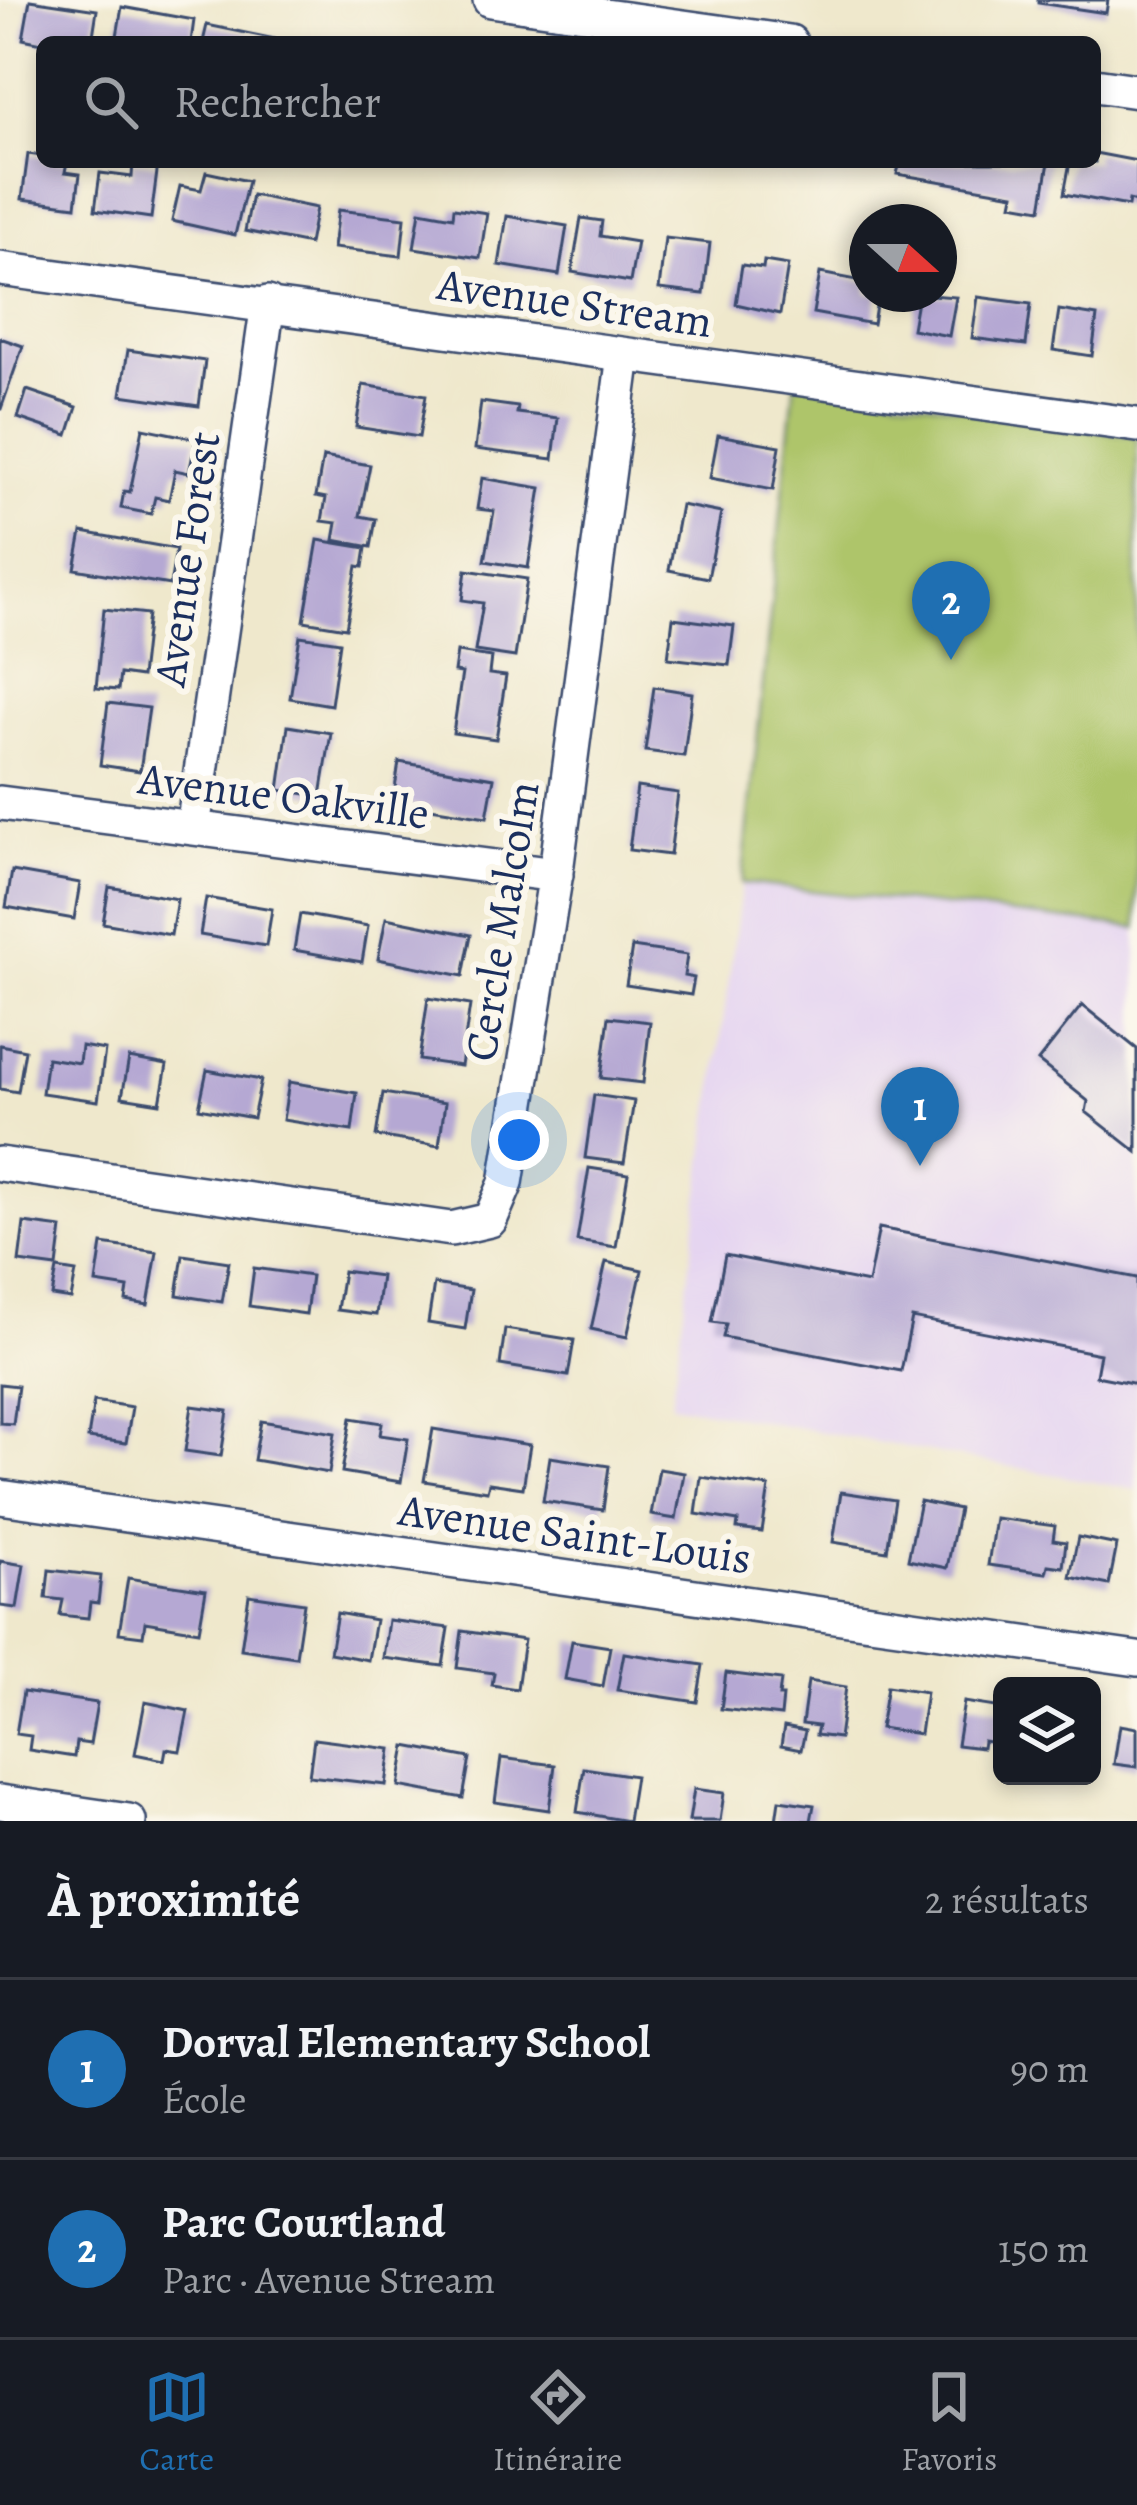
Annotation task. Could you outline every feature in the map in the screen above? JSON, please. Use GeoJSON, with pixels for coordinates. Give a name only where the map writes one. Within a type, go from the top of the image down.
{"type":"FeatureCollection","features":[{"type":"Feature","properties":{"kind":"street"},"geometry":{"type":"LineString","coordinates":[[490,0],[747,36]]}},
{"type":"Feature","properties":{"kind":"street"},"geometry":{"type":"LineString","coordinates":[[1101,86],[1137,91]]}},
{"type":"Feature","properties":{"kind":"street","name":"Avenue Stream"},"geometry":{"type":"LineString","coordinates":[[0,269],[1137,425]]}},
{"type":"Feature","properties":{"kind":"street","name":"Avenue Forest"},"geometry":{"type":"LineString","coordinates":[[193,828],[268,303]]}},
{"type":"Feature","properties":{"kind":"street","name":"Cercle Malcolm"},"geometry":{"type":"LineString","coordinates":[[0,1164],[451,1229],[490,1220],[506,1184],[556,875],[624,355]]}},
{"type":"Feature","properties":{"kind":"street","name":"Avenue Oakville"},"geometry":{"type":"LineString","coordinates":[[0,803],[556,875]]}},
{"type":"Feature","properties":{"kind":"street","name":"Avenue Saint-Louis"},"geometry":{"type":"LineString","coordinates":[[0,1497],[1137,1659]]}},
{"type":"Feature","properties":{"kind":"street"},"geometry":{"type":"LineString","coordinates":[[0,1802],[129,1821]]}},
{"type":"Feature","properties":{"kind":"shaded area"},"geometry":{"type":"Polygon","coordinates":[[[742,883],[1137,928],[1137,1490],[671,1404],[742,883]]]}},
{"type":"Feature","properties":{"kind":"green space"},"geometry":{"type":"Polygon","coordinates":[[[795,380],[1137,437],[1137,928],[742,883],[795,380]]]}},
{"type":"Feature","properties":{"kind":"building"},"geometry":{"type":"Polygon","coordinates":[[[30,0],[97,10],[93,36],[23,39],[30,0]]]}},
{"type":"Feature","properties":{"kind":"building"},"geometry":{"type":"Polygon","coordinates":[[[1038,0],[1108,0],[1106,13],[1038,0]]]}},
{"type":"Feature","properties":{"kind":"building"},"geometry":{"type":"Polygon","coordinates":[[[122,7],[194,20],[192,36],[117,36],[122,7]]]}},
{"type":"Feature","properties":{"kind":"building"},"geometry":{"type":"Polygon","coordinates":[[[207,25],[261,36],[204,36],[207,25]]]}},
{"type":"Feature","properties":{"kind":"building"},"geometry":{"type":"Polygon","coordinates":[[[28,154],[36,155],[36,168],[66,168],[65,172],[80,174],[76,206],[22,199],[28,154]]]}},
{"type":"Feature","properties":{"kind":"building"},"geometry":{"type":"Polygon","coordinates":[[[1101,154],[1137,161],[1137,202],[1129,200],[1128,206],[1064,194],[1069,168],[1101,168],[1101,154]]]}},
{"type":"Feature","properties":{"kind":"building"},"geometry":{"type":"Polygon","coordinates":[[[133,168],[157,168],[151,218],[95,210],[100,173],[132,177],[133,168]]]}},
{"type":"Feature","properties":{"kind":"building"},"geometry":{"type":"Polygon","coordinates":[[[898,168],[1048,168],[1041,209],[1012,204],[1014,194],[897,174],[898,168]]]}},
{"type":"Feature","properties":{"kind":"building"},"geometry":{"type":"Polygon","coordinates":[[[206,172],[248,181],[235,235],[172,221],[180,186],[201,190],[206,172]]]}},
{"type":"Feature","properties":{"kind":"building"},"geometry":{"type":"Polygon","coordinates":[[[252,195],[316,208],[309,244],[245,231],[252,195]]]}},
{"type":"Feature","properties":{"kind":"building"},"geometry":{"type":"Polygon","coordinates":[[[454,208],[487,213],[480,258],[414,248],[420,211],[453,217],[454,208]]]}},
{"type":"Feature","properties":{"kind":"building"},"geometry":{"type":"Polygon","coordinates":[[[338,210],[405,218],[401,256],[333,248],[338,210]]]}},
{"type":"Feature","properties":{"kind":"building"},"geometry":{"type":"Polygon","coordinates":[[[507,216],[567,226],[559,275],[499,265],[507,216]]]}},
{"type":"Feature","properties":{"kind":"building"},"geometry":{"type":"Polygon","coordinates":[[[581,218],[602,221],[600,236],[637,242],[630,282],[572,272],[581,218]]]}},
{"type":"Feature","properties":{"kind":"building"},"geometry":{"type":"Polygon","coordinates":[[[665,238],[710,243],[704,294],[659,289],[665,238]]]}},
{"type":"Feature","properties":{"kind":"building"},"geometry":{"type":"Polygon","coordinates":[[[764,261],[788,265],[780,314],[736,304],[742,265],[763,268],[764,261]]]}},
{"type":"Feature","properties":{"kind":"building"},"geometry":{"type":"Polygon","coordinates":[[[820,273],[849,279],[849,312],[875,312],[873,324],[813,313],[820,273]]]}},
{"type":"Feature","properties":{"kind":"building"},"geometry":{"type":"Polygon","coordinates":[[[978,297],[1031,304],[1026,345],[972,338],[978,297]]]}},
{"type":"Feature","properties":{"kind":"building"},"geometry":{"type":"Polygon","coordinates":[[[1059,310],[1097,316],[1092,356],[1053,350],[1059,310]]]}},
{"type":"Feature","properties":{"kind":"building"},"geometry":{"type":"Polygon","coordinates":[[[915,312],[953,312],[949,336],[912,329],[915,312]]]}},
{"type":"Feature","properties":{"kind":"building"},"geometry":{"type":"Polygon","coordinates":[[[0,338],[23,346],[1,409],[0,409],[0,338]]]}},
{"type":"Feature","properties":{"kind":"building"},"geometry":{"type":"Polygon","coordinates":[[[128,350],[205,361],[199,406],[121,395],[128,350]]]}},
{"type":"Feature","properties":{"kind":"building"},"geometry":{"type":"Polygon","coordinates":[[[363,385],[426,395],[419,437],[356,427],[363,385]]]}},
{"type":"Feature","properties":{"kind":"building"},"geometry":{"type":"Polygon","coordinates":[[[27,390],[77,407],[68,435],[18,418],[27,390]]]}},
{"type":"Feature","properties":{"kind":"building"},"geometry":{"type":"Polygon","coordinates":[[[481,402],[558,418],[553,459],[475,449],[481,402]]]}},
{"type":"Feature","properties":{"kind":"building"},"geometry":{"type":"Polygon","coordinates":[[[143,428],[196,439],[189,473],[175,470],[169,500],[155,497],[151,514],[121,508],[124,491],[130,492],[143,428]]]}},
{"type":"Feature","properties":{"kind":"building"},"geometry":{"type":"Polygon","coordinates":[[[718,435],[780,446],[773,490],[710,478],[718,435]]]}},
{"type":"Feature","properties":{"kind":"building"},"geometry":{"type":"Polygon","coordinates":[[[323,457],[370,465],[360,516],[376,519],[371,547],[334,540],[337,523],[322,521],[326,498],[316,496],[323,457]]]}},
{"type":"Feature","properties":{"kind":"building"},"geometry":{"type":"Polygon","coordinates":[[[482,478],[541,488],[528,568],[485,561],[494,511],[477,509],[482,478]]]}},
{"type":"Feature","properties":{"kind":"building"},"geometry":{"type":"Polygon","coordinates":[[[681,505],[721,513],[708,578],[669,570],[681,505]]]}},
{"type":"Feature","properties":{"kind":"building"},"geometry":{"type":"Polygon","coordinates":[[[82,532],[176,549],[170,585],[75,569],[82,532]]]}},
{"type":"Feature","properties":{"kind":"building"},"geometry":{"type":"Polygon","coordinates":[[[318,540],[366,548],[363,567],[357,566],[346,628],[304,621],[318,540]]]}},
{"type":"Feature","properties":{"kind":"building"},"geometry":{"type":"Polygon","coordinates":[[[466,570],[527,579],[515,657],[475,651],[483,603],[462,600],[466,570]]]}},
{"type":"Feature","properties":{"kind":"building"},"geometry":{"type":"Polygon","coordinates":[[[104,609],[148,614],[141,677],[120,674],[118,690],[96,688],[104,609]]]}},
{"type":"Feature","properties":{"kind":"building"},"geometry":{"type":"Polygon","coordinates":[[[673,618],[734,626],[729,665],[668,658],[673,618]]]}},
{"type":"Feature","properties":{"kind":"building"},"geometry":{"type":"Polygon","coordinates":[[[300,636],[340,642],[331,705],[290,698],[300,636]]]}},
{"type":"Feature","properties":{"kind":"building"},"geometry":{"type":"Polygon","coordinates":[[[457,652],[491,657],[489,674],[506,676],[496,739],[453,733],[462,673],[454,672],[457,652]]]}},
{"type":"Feature","properties":{"kind":"building"},"geometry":{"type":"Polygon","coordinates":[[[654,687],[692,693],[684,756],[645,751],[654,687]]]}},
{"type":"Feature","properties":{"kind":"building"},"geometry":{"type":"Polygon","coordinates":[[[108,703],[149,708],[140,771],[100,765],[108,703]]]}},
{"type":"Feature","properties":{"kind":"building"},"geometry":{"type":"Polygon","coordinates":[[[288,726],[331,733],[321,796],[279,790],[288,726]]]}},
{"type":"Feature","properties":{"kind":"building"},"geometry":{"type":"Polygon","coordinates":[[[399,762],[494,778],[487,817],[393,802],[399,762]]]}},
{"type":"Feature","properties":{"kind":"building"},"geometry":{"type":"Polygon","coordinates":[[[637,787],[678,793],[670,855],[629,850],[637,787]]]}},
{"type":"Feature","properties":{"kind":"building"},"geometry":{"type":"Polygon","coordinates":[[[12,871],[80,883],[74,919],[6,907],[12,871]]]}},
{"type":"Feature","properties":{"kind":"building"},"geometry":{"type":"Polygon","coordinates":[[[109,887],[177,899],[171,935],[103,923],[109,887]]]}},
{"type":"Feature","properties":{"kind":"building"},"geometry":{"type":"Polygon","coordinates":[[[206,898],[272,909],[266,946],[200,935],[206,898]]]}},
{"type":"Feature","properties":{"kind":"building"},"geometry":{"type":"Polygon","coordinates":[[[300,914],[368,926],[362,962],[294,950],[300,914]]]}},
{"type":"Feature","properties":{"kind":"building"},"geometry":{"type":"Polygon","coordinates":[[[386,918],[471,935],[463,976],[378,959],[386,918]]]}},
{"type":"Feature","properties":{"kind":"building"},"geometry":{"type":"Polygon","coordinates":[[[632,947],[687,955],[684,976],[694,978],[691,995],[626,985],[632,947]]]}},
{"type":"Feature","properties":{"kind":"building"},"geometry":{"type":"Polygon","coordinates":[[[428,998],[470,1005],[461,1066],[419,1060],[428,998]]]}},
{"type":"Feature","properties":{"kind":"building"},"geometry":{"type":"Polygon","coordinates":[[[1082,1005],[1137,1049],[1137,1152],[1086,1112],[1088,1101],[1038,1061],[1082,1005]]]}},
{"type":"Feature","properties":{"kind":"building"},"geometry":{"type":"Polygon","coordinates":[[[609,1017],[650,1022],[643,1083],[601,1078],[609,1017]]]}},
{"type":"Feature","properties":{"kind":"building"},"geometry":{"type":"Polygon","coordinates":[[[0,1045],[25,1050],[18,1092],[0,1089],[0,1045]]]}},
{"type":"Feature","properties":{"kind":"building"},"geometry":{"type":"Polygon","coordinates":[[[81,1046],[105,1050],[98,1101],[42,1093],[47,1058],[79,1063],[81,1046]]]}},
{"type":"Feature","properties":{"kind":"building"},"geometry":{"type":"Polygon","coordinates":[[[129,1058],[167,1065],[160,1103],[122,1097],[129,1058]]]}},
{"type":"Feature","properties":{"kind":"building"},"geometry":{"type":"Polygon","coordinates":[[[207,1070],[261,1080],[253,1118],[199,1108],[207,1070]]]}},
{"type":"Feature","properties":{"kind":"building"},"geometry":{"type":"Polygon","coordinates":[[[289,1082],[357,1093],[352,1131],[283,1120],[289,1082]]]}},
{"type":"Feature","properties":{"kind":"building"},"geometry":{"type":"Polygon","coordinates":[[[383,1093],[445,1103],[439,1146],[376,1136],[383,1093]]]}},
{"type":"Feature","properties":{"kind":"building"},"geometry":{"type":"Polygon","coordinates":[[[594,1095],[634,1101],[624,1163],[585,1158],[594,1095]]]}},
{"type":"Feature","properties":{"kind":"building"},"geometry":{"type":"Polygon","coordinates":[[[589,1168],[628,1174],[616,1247],[577,1241],[589,1168]]]}},
{"type":"Feature","properties":{"kind":"building"},"geometry":{"type":"Polygon","coordinates":[[[24,1223],[62,1228],[57,1267],[19,1262],[24,1223]]]}},
{"type":"Feature","properties":{"kind":"building"},"geometry":{"type":"Polygon","coordinates":[[[879,1228],[1137,1278],[1137,1384],[1096,1376],[1100,1354],[912,1318],[901,1371],[723,1337],[726,1324],[712,1322],[725,1255],[868,1283],[879,1228]]]}},
{"type":"Feature","properties":{"kind":"building"},"geometry":{"type":"Polygon","coordinates":[[[102,1244],[157,1252],[148,1305],[126,1301],[128,1288],[96,1283],[102,1244]]]}},
{"type":"Feature","properties":{"kind":"building"},"geometry":{"type":"Polygon","coordinates":[[[183,1255],[229,1262],[222,1302],[177,1295],[183,1255]]]}},
{"type":"Feature","properties":{"kind":"building"},"geometry":{"type":"Polygon","coordinates":[[[606,1262],[642,1270],[627,1337],[591,1329],[606,1262]]]}},
{"type":"Feature","properties":{"kind":"building"},"geometry":{"type":"Polygon","coordinates":[[[254,1268],[311,1276],[306,1314],[249,1306],[254,1268]]]}},
{"type":"Feature","properties":{"kind":"building"},"geometry":{"type":"Polygon","coordinates":[[[57,1269],[76,1272],[71,1299],[52,1296],[57,1269]]]}},
{"type":"Feature","properties":{"kind":"building"},"geometry":{"type":"Polygon","coordinates":[[[343,1271],[381,1276],[376,1315],[337,1310],[343,1271]]]}},
{"type":"Feature","properties":{"kind":"building"},"geometry":{"type":"Polygon","coordinates":[[[434,1284],[471,1290],[465,1329],[428,1323],[434,1284]]]}},
{"type":"Feature","properties":{"kind":"building"},"geometry":{"type":"Polygon","coordinates":[[[505,1329],[574,1340],[568,1376],[500,1365],[505,1329]]]}},
{"type":"Feature","properties":{"kind":"building"},"geometry":{"type":"Polygon","coordinates":[[[0,1384],[18,1386],[13,1424],[0,1423],[0,1384]]]}},
{"type":"Feature","properties":{"kind":"building"},"geometry":{"type":"Polygon","coordinates":[[[94,1401],[132,1407],[126,1443],[88,1438],[94,1401]]]}},
{"type":"Feature","properties":{"kind":"building"},"geometry":{"type":"Polygon","coordinates":[[[192,1406],[228,1411],[221,1456],[185,1451],[192,1406]]]}},
{"type":"Feature","properties":{"kind":"building"},"geometry":{"type":"Polygon","coordinates":[[[351,1418],[382,1423],[380,1435],[408,1439],[401,1482],[342,1472],[351,1418]]]}},
{"type":"Feature","properties":{"kind":"building"},"geometry":{"type":"Polygon","coordinates":[[[261,1421],[335,1433],[329,1473],[254,1460],[261,1421]]]}},
{"type":"Feature","properties":{"kind":"building"},"geometry":{"type":"Polygon","coordinates":[[[433,1429],[530,1445],[523,1488],[489,1483],[487,1491],[424,1481],[433,1429]]]}},
{"type":"Feature","properties":{"kind":"building"},"geometry":{"type":"Polygon","coordinates":[[[550,1457],[609,1466],[603,1510],[543,1501],[550,1457]]]}},
{"type":"Feature","properties":{"kind":"building"},"geometry":{"type":"Polygon","coordinates":[[[659,1469],[684,1473],[676,1519],[651,1515],[659,1469]]]}},
{"type":"Feature","properties":{"kind":"building"},"geometry":{"type":"Polygon","coordinates":[[[701,1477],[769,1487],[762,1532],[737,1529],[738,1521],[696,1514],[701,1477]]]}},
{"type":"Feature","properties":{"kind":"building"},"geometry":{"type":"Polygon","coordinates":[[[841,1492],[895,1500],[887,1551],[833,1542],[841,1492]]]}},
{"type":"Feature","properties":{"kind":"building"},"geometry":{"type":"Polygon","coordinates":[[[920,1501],[959,1509],[947,1568],[908,1560],[920,1501]]]}},
{"type":"Feature","properties":{"kind":"building"},"geometry":{"type":"Polygon","coordinates":[[[995,1518],[1055,1526],[1053,1540],[1066,1542],[1063,1567],[1048,1565],[1046,1573],[988,1565],[995,1518]]]}},
{"type":"Feature","properties":{"kind":"building"},"geometry":{"type":"Polygon","coordinates":[[[1078,1537],[1117,1545],[1109,1585],[1070,1577],[1078,1537]]]}},
{"type":"Feature","properties":{"kind":"building"},"geometry":{"type":"Polygon","coordinates":[[[0,1561],[24,1565],[17,1608],[0,1606],[0,1561]]]}},
{"type":"Feature","properties":{"kind":"building"},"geometry":{"type":"Polygon","coordinates":[[[49,1570],[101,1576],[98,1603],[90,1602],[88,1618],[60,1615],[63,1600],[46,1598],[49,1570]]]}},
{"type":"Feature","properties":{"kind":"building"},"geometry":{"type":"Polygon","coordinates":[[[128,1578],[206,1590],[199,1631],[145,1622],[143,1636],[119,1633],[128,1578]]]}},
{"type":"Feature","properties":{"kind":"building"},"geometry":{"type":"Polygon","coordinates":[[[249,1595],[304,1603],[296,1657],[241,1649],[249,1595]]]}},
{"type":"Feature","properties":{"kind":"building"},"geometry":{"type":"Polygon","coordinates":[[[337,1613],[375,1620],[368,1660],[330,1653],[337,1613]]]}},
{"type":"Feature","properties":{"kind":"building"},"geometry":{"type":"Polygon","coordinates":[[[388,1620],[449,1628],[443,1666],[383,1658],[388,1620]]]}},
{"type":"Feature","properties":{"kind":"building"},"geometry":{"type":"Polygon","coordinates":[[[462,1631],[524,1640],[517,1689],[492,1685],[494,1673],[457,1668],[462,1631]]]}},
{"type":"Feature","properties":{"kind":"building"},"geometry":{"type":"Polygon","coordinates":[[[572,1641],[610,1647],[603,1686],[565,1679],[572,1641]]]}},
{"type":"Feature","properties":{"kind":"building"},"geometry":{"type":"Polygon","coordinates":[[[624,1653],[703,1665],[697,1702],[617,1690],[624,1653]]]}},
{"type":"Feature","properties":{"kind":"building"},"geometry":{"type":"Polygon","coordinates":[[[726,1673],[781,1680],[781,1716],[721,1709],[726,1673]]]}},
{"type":"Feature","properties":{"kind":"building"},"geometry":{"type":"Polygon","coordinates":[[[808,1681],[846,1687],[839,1738],[816,1735],[818,1726],[802,1724],[808,1681]]]}},
{"type":"Feature","properties":{"kind":"building"},"geometry":{"type":"Polygon","coordinates":[[[887,1686],[926,1692],[920,1734],[880,1728],[887,1686]]]}},
{"type":"Feature","properties":{"kind":"building"},"geometry":{"type":"Polygon","coordinates":[[[23,1692],[97,1703],[90,1744],[76,1742],[74,1757],[29,1750],[31,1736],[16,1734],[23,1692]]]}},
{"type":"Feature","properties":{"kind":"building"},"geometry":{"type":"Polygon","coordinates":[[[145,1702],[188,1711],[180,1751],[166,1749],[164,1760],[135,1754],[145,1702]]]}},
{"type":"Feature","properties":{"kind":"building"},"geometry":{"type":"Polygon","coordinates":[[[964,1702],[993,1707],[993,1742],[983,1741],[982,1748],[957,1745],[964,1702]]]}},
{"type":"Feature","properties":{"kind":"building"},"geometry":{"type":"Polygon","coordinates":[[[1120,1725],[1137,1728],[1137,1767],[1114,1764],[1120,1725]]]}},
{"type":"Feature","properties":{"kind":"building"},"geometry":{"type":"Polygon","coordinates":[[[784,1727],[805,1731],[801,1750],[781,1746],[784,1727]]]}},
{"type":"Feature","properties":{"kind":"building"},"geometry":{"type":"Polygon","coordinates":[[[314,1739],[391,1749],[386,1785],[309,1776],[314,1739]]]}},
{"type":"Feature","properties":{"kind":"building"},"geometry":{"type":"Polygon","coordinates":[[[406,1746],[470,1758],[463,1798],[399,1786],[406,1746]]]}},
{"type":"Feature","properties":{"kind":"building"},"geometry":{"type":"Polygon","coordinates":[[[501,1758],[555,1765],[549,1810],[495,1802],[501,1758]]]}},
{"type":"Feature","properties":{"kind":"building"},"geometry":{"type":"Polygon","coordinates":[[[584,1768],[635,1776],[628,1821],[577,1812],[584,1768]]]}},
{"type":"Feature","properties":{"kind":"building"},"geometry":{"type":"Polygon","coordinates":[[[694,1789],[724,1793],[720,1821],[689,1821],[694,1789]]]}},
{"type":"Feature","properties":{"kind":"building"},"geometry":{"type":"Polygon","coordinates":[[[779,1800],[814,1805],[811,1821],[776,1821],[779,1800]]]}},
{"type":"Feature","properties":{"kind":"place","name":"Parc Courtland"},"geometry":{"type":"Point","coordinates":[951,660]}},
{"type":"Feature","properties":{"kind":"place","name":"Dorval Elementary School"},"geometry":{"type":"Point","coordinates":[920,1166]}}]}
